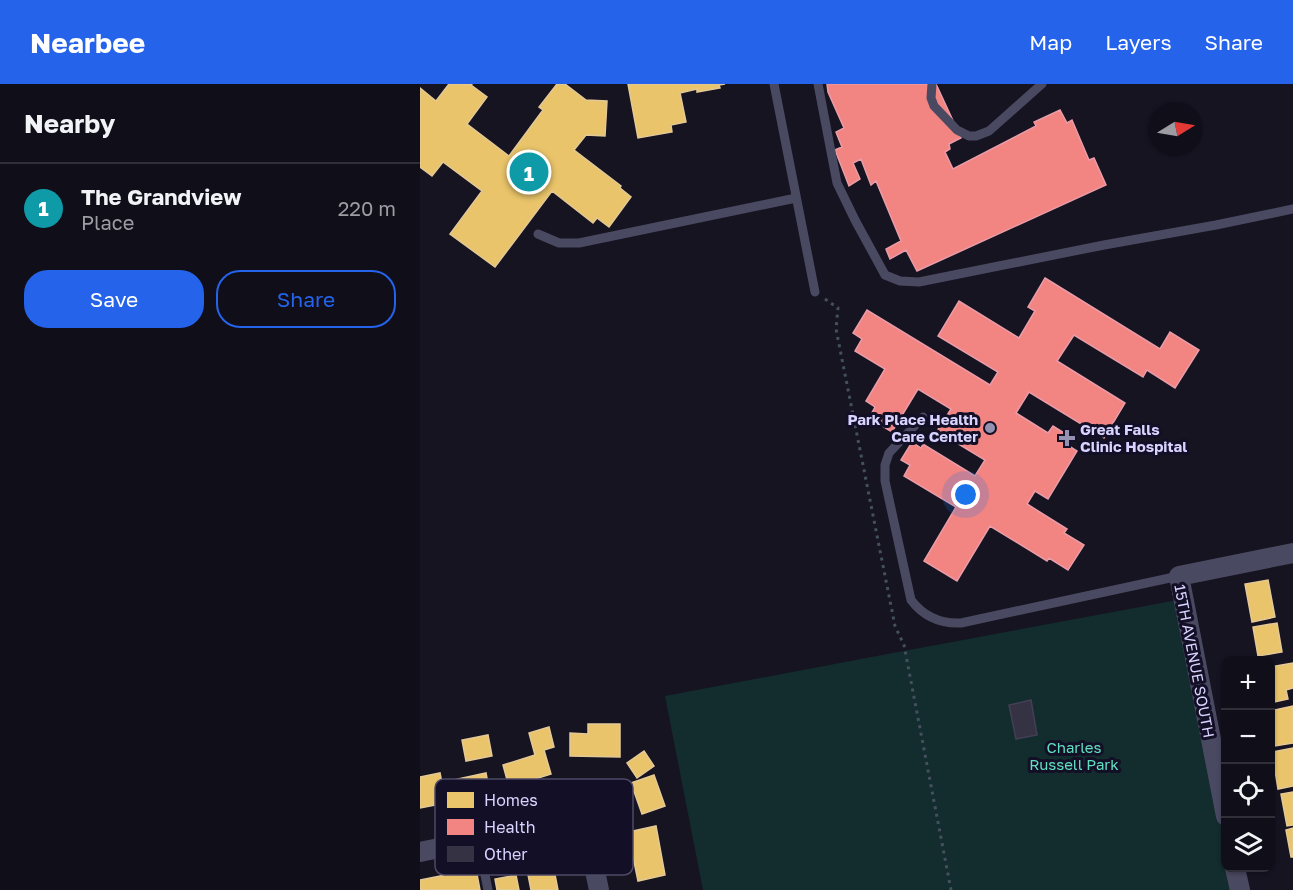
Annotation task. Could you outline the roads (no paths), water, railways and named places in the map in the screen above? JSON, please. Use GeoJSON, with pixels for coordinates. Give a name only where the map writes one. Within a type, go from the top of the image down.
{"type":"FeatureCollection","features":[{"type":"Feature","properties":{"kind":"street"},"geometry":{"type":"LineString","coordinates":[[1179,576],[1293,553]]}},
{"type":"Feature","properties":{"kind":"street","name":"15TH AVENUE SOUTH"},"geometry":{"type":"LineString","coordinates":[[1179,576],[1221,790]]}},
{"type":"Feature","properties":{"kind":"street"},"geometry":{"type":"LineString","coordinates":[[420,852],[435,849]]}},
{"type":"Feature","properties":{"kind":"street"},"geometry":{"type":"LineString","coordinates":[[1236,872],[1240,890]]}},
{"type":"Feature","properties":{"kind":"street"},"geometry":{"type":"LineString","coordinates":[[596,875],[599,890]]}},
{"type":"Feature","properties":{"kind":"lane"},"geometry":{"type":"LineString","coordinates":[[774,84],[815,292]]}},
{"type":"Feature","properties":{"kind":"lane"},"geometry":{"type":"LineString","coordinates":[[818,84],[837,183],[885,275],[900,281],[919,282],[1293,209]]}},
{"type":"Feature","properties":{"kind":"lane"},"geometry":{"type":"LineString","coordinates":[[932,84],[931,98],[934,106],[957,130],[969,136],[976,136],[989,131],[1042,84]]}},
{"type":"Feature","properties":{"kind":"lane"},"geometry":{"type":"LineString","coordinates":[[538,234],[559,243],[579,243],[796,198]]}},
{"type":"Feature","properties":{"kind":"lane"},"geometry":{"type":"LineString","coordinates":[[923,417],[889,453],[885,465],[885,481],[911,600],[929,617],[939,622],[961,624],[1179,576]]}},
{"type":"Feature","properties":{"kind":"lane"},"geometry":{"type":"LineString","coordinates":[[485,875],[488,890]]}},
{"type":"Feature","properties":{"kind":"place","name":"The Grandview"},"geometry":{"type":"Point","coordinates":[529,172]}},
{"type":"Feature","properties":{"kind":"place","name":"Park Place Health Care Center"},"geometry":{"type":"Point","coordinates":[990,428]}},
{"type":"Feature","properties":{"kind":"place","name":"Great Falls Clinic Hospital"},"geometry":{"type":"Point","coordinates":[1067,438]}},
{"type":"Feature","properties":{"kind":"park label","name":"Charles Russell Park"},"geometry":{"type":"Point","coordinates":[1074,756]}}]}
